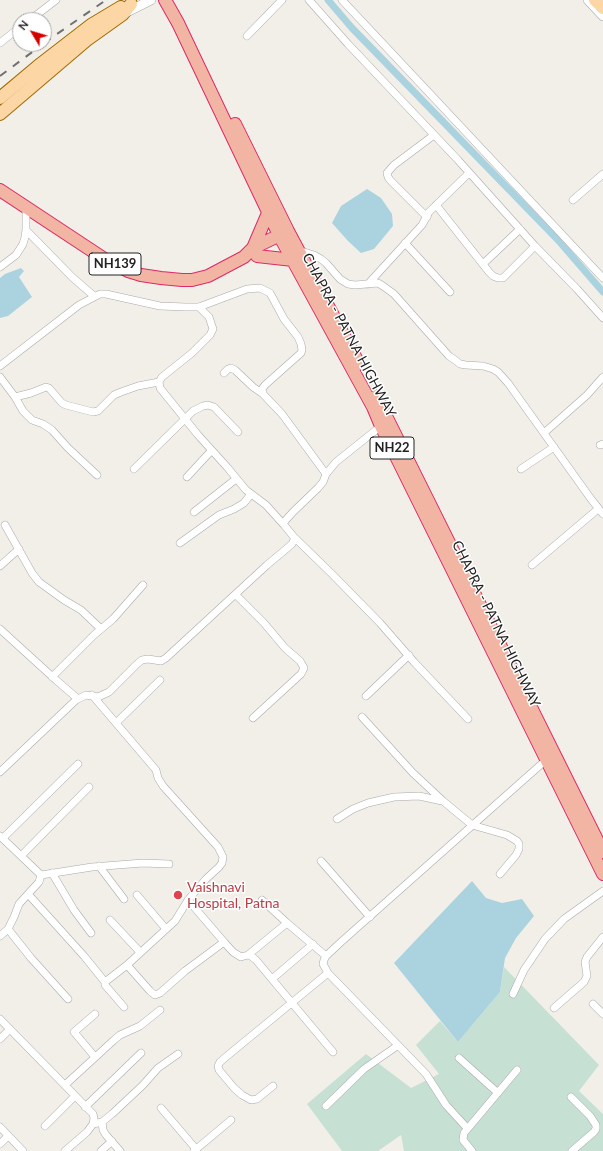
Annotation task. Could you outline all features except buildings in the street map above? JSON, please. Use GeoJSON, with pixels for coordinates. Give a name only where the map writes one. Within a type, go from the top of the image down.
{"type":"FeatureCollection","features":[{"type":"Feature","properties":{"kind":"highway","name":"NH22"},"geometry":{"type":"LineString","coordinates":[[165,0],[181,22]]}},
{"type":"Feature","properties":{"kind":"highway","name":"NH22"},"geometry":{"type":"LineString","coordinates":[[172,0],[181,22]]}},
{"type":"Feature","properties":{"kind":"highway","name":"CHAPRA - PATNA HIGHWAY"},"geometry":{"type":"LineString","coordinates":[[181,22],[268,213],[285,237]]}},
{"type":"Feature","properties":{"kind":"highway","name":"CHAPRA - PATNA HIGHWAY"},"geometry":{"type":"LineString","coordinates":[[181,22],[285,237],[382,407],[603,852]]}},
{"type":"Feature","properties":{"kind":"highway","name":"NH139"},"geometry":{"type":"LineString","coordinates":[[0,190],[106,260],[128,271],[141,275],[182,280],[192,280],[208,276],[285,237]]}},
{"type":"Feature","properties":{"kind":"highway"},"geometry":{"type":"LineString","coordinates":[[268,213],[255,252],[295,255]]}},
{"type":"Feature","properties":{"kind":"highway","name":"CHAPRA - PATNA HIGHWAY"},"geometry":{"type":"LineString","coordinates":[[295,255],[373,406],[381,426],[603,874]]}},
{"type":"Feature","properties":{"kind":"main road"},"geometry":{"type":"LineString","coordinates":[[595,0],[603,8]]}},
{"type":"Feature","properties":{"kind":"main road"},"geometry":{"type":"LineString","coordinates":[[0,114],[133,1]]}},
{"type":"Feature","properties":{"kind":"main road"},"geometry":{"type":"LineString","coordinates":[[0,98],[91,25],[121,11]]}},
{"type":"Feature","properties":{"kind":"street"},"geometry":{"type":"LineString","coordinates":[[40,12],[56,0]]}},
{"type":"Feature","properties":{"kind":"street"},"geometry":{"type":"LineString","coordinates":[[121,11],[151,0]]}},
{"type":"Feature","properties":{"kind":"street"},"geometry":{"type":"LineString","coordinates":[[247,36],[282,0]]}},
{"type":"Feature","properties":{"kind":"street"},"geometry":{"type":"LineString","coordinates":[[309,0],[348,44],[434,134],[535,246],[603,318]]}},
{"type":"Feature","properties":{"kind":"street"},"geometry":{"type":"LineString","coordinates":[[342,0],[603,278]]}},
{"type":"Feature","properties":{"kind":"street"},"geometry":{"type":"LineString","coordinates":[[588,0],[603,16]]}},
{"type":"Feature","properties":{"kind":"street"},"geometry":{"type":"LineString","coordinates":[[0,43],[12,33]]}},
{"type":"Feature","properties":{"kind":"street"},"geometry":{"type":"LineString","coordinates":[[427,217],[393,183],[388,177],[387,173],[394,165],[434,134]]}},
{"type":"Feature","properties":{"kind":"street"},"geometry":{"type":"LineString","coordinates":[[368,284],[422,225],[429,212],[436,204],[469,173]]}},
{"type":"Feature","properties":{"kind":"street"},"geometry":{"type":"LineString","coordinates":[[573,200],[603,174]]}},
{"type":"Feature","properties":{"kind":"street"},"geometry":{"type":"LineString","coordinates":[[436,204],[493,276],[502,278],[535,246]]}},
{"type":"Feature","properties":{"kind":"street"},"geometry":{"type":"LineString","coordinates":[[0,267],[16,255],[20,250],[26,230],[26,207]]}},
{"type":"Feature","properties":{"kind":"street"},"geometry":{"type":"LineString","coordinates":[[483,264],[520,229]]}},
{"type":"Feature","properties":{"kind":"street"},"geometry":{"type":"LineString","coordinates":[[26,230],[68,273],[94,296]]}},
{"type":"Feature","properties":{"kind":"street"},"geometry":{"type":"LineString","coordinates":[[405,243],[450,292]]}},
{"type":"Feature","properties":{"kind":"street"},"geometry":{"type":"LineString","coordinates":[[295,255],[314,255],[326,263],[340,279],[348,284],[355,285],[378,283],[388,289],[450,356],[460,364],[483,366],[493,369],[503,377],[601,511],[532,565]]}},
{"type":"Feature","properties":{"kind":"street"},"geometry":{"type":"LineString","coordinates":[[0,366],[79,305],[100,294],[169,307],[199,306],[247,288],[260,288],[270,293],[284,319],[298,337],[302,350],[301,353],[265,385],[262,389],[263,394]]}},
{"type":"Feature","properties":{"kind":"street"},"geometry":{"type":"LineString","coordinates":[[199,306],[209,317],[213,329],[210,335],[192,353],[162,377],[159,382],[160,388],[184,419],[246,490],[266,505],[294,537],[368,610],[468,719]]}},
{"type":"Feature","properties":{"kind":"street"},"geometry":{"type":"LineString","coordinates":[[224,373],[231,368],[235,370],[263,394],[282,414],[326,474]]}},
{"type":"Feature","properties":{"kind":"street"},"geometry":{"type":"LineString","coordinates":[[0,377],[15,397],[23,412],[52,430],[68,448],[97,475]]}},
{"type":"Feature","properties":{"kind":"street"},"geometry":{"type":"LineString","coordinates":[[544,433],[588,395],[603,378]]}},
{"type":"Feature","properties":{"kind":"street"},"geometry":{"type":"LineString","coordinates":[[15,397],[46,387],[49,388],[66,406],[92,412],[98,410],[114,395],[120,392],[138,386],[159,382]]}},
{"type":"Feature","properties":{"kind":"street"},"geometry":{"type":"LineString","coordinates":[[134,468],[184,419],[193,411],[203,406],[208,405],[214,407],[238,432]]}},
{"type":"Feature","properties":{"kind":"street"},"geometry":{"type":"LineString","coordinates":[[284,526],[284,522],[323,482],[326,474],[336,462],[381,426]]}},
{"type":"Feature","properties":{"kind":"street"},"geometry":{"type":"LineString","coordinates":[[521,469],[554,447]]}},
{"type":"Feature","properties":{"kind":"street"},"geometry":{"type":"LineString","coordinates":[[187,476],[212,451]]}},
{"type":"Feature","properties":{"kind":"street"},"geometry":{"type":"LineString","coordinates":[[194,512],[236,479]]}},
{"type":"Feature","properties":{"kind":"street"},"geometry":{"type":"LineString","coordinates":[[180,543],[219,515],[244,503],[251,494]]}},
{"type":"Feature","properties":{"kind":"street"},"geometry":{"type":"LineString","coordinates":[[4,525],[32,573],[39,582],[81,610],[101,629]]}},
{"type":"Feature","properties":{"kind":"street"},"geometry":{"type":"LineString","coordinates":[[0,772],[78,699],[86,695],[98,696],[109,692],[136,664],[142,660],[148,659],[161,661],[166,658],[292,544],[294,537]]}},
{"type":"Feature","properties":{"kind":"street"},"geometry":{"type":"LineString","coordinates":[[0,566],[19,549]]}},
{"type":"Feature","properties":{"kind":"street"},"geometry":{"type":"LineString","coordinates":[[52,677],[113,619],[143,585]]}},
{"type":"Feature","properties":{"kind":"street"},"geometry":{"type":"LineString","coordinates":[[236,595],[264,623],[285,648],[300,661],[304,668],[301,674],[253,718]]}},
{"type":"Feature","properties":{"kind":"street"},"geometry":{"type":"LineString","coordinates":[[0,629],[78,699]]}},
{"type":"Feature","properties":{"kind":"street"},"geometry":{"type":"LineString","coordinates":[[366,696],[409,655]]}},
{"type":"Feature","properties":{"kind":"street"},"geometry":{"type":"LineString","coordinates":[[116,723],[160,680]]}},
{"type":"Feature","properties":{"kind":"street"},"geometry":{"type":"LineString","coordinates":[[92,695],[156,770],[158,778],[163,786],[218,847],[223,857],[219,867],[188,900],[175,921],[127,965],[105,982]]}},
{"type":"Feature","properties":{"kind":"street"},"geometry":{"type":"LineString","coordinates":[[362,717],[413,773],[472,825],[507,835],[517,841],[519,844],[519,849],[516,855],[500,874]]}},
{"type":"Feature","properties":{"kind":"street"},"geometry":{"type":"LineString","coordinates":[[467,1128],[446,1105],[429,1078],[328,973],[323,964],[326,956],[546,760]]}},
{"type":"Feature","properties":{"kind":"street"},"geometry":{"type":"LineString","coordinates":[[41,875],[2,837],[78,764]]}},
{"type":"Feature","properties":{"kind":"street"},"geometry":{"type":"LineString","coordinates":[[21,856],[89,787]]}},
{"type":"Feature","properties":{"kind":"street"},"geometry":{"type":"LineString","coordinates":[[337,819],[353,809],[368,803],[394,797],[419,796],[443,801]]}},
{"type":"Feature","properties":{"kind":"street"},"geometry":{"type":"LineString","coordinates":[[321,861],[370,917]]}},
{"type":"Feature","properties":{"kind":"street"},"geometry":{"type":"LineString","coordinates":[[41,875],[99,866],[143,863],[169,864]]}},
{"type":"Feature","properties":{"kind":"street"},"geometry":{"type":"LineString","coordinates":[[99,866],[124,899]]}},
{"type":"Feature","properties":{"kind":"street"},"geometry":{"type":"LineString","coordinates":[[52,873],[74,910],[91,933]]}},
{"type":"Feature","properties":{"kind":"street"},"geometry":{"type":"LineString","coordinates":[[41,875],[39,882],[19,904],[14,917],[3,930],[68,999]]}},
{"type":"Feature","properties":{"kind":"street"},"geometry":{"type":"LineString","coordinates":[[513,994],[524,970],[545,939],[564,919],[603,891]]}},
{"type":"Feature","properties":{"kind":"street"},"geometry":{"type":"LineString","coordinates":[[28,894],[84,956],[105,982],[105,985],[124,1007]]}},
{"type":"Feature","properties":{"kind":"street"},"geometry":{"type":"LineString","coordinates":[[137,895],[166,929]]}},
{"type":"Feature","properties":{"kind":"street"},"geometry":{"type":"LineString","coordinates":[[188,900],[233,952],[241,957],[248,955],[287,923]]}},
{"type":"Feature","properties":{"kind":"street"},"geometry":{"type":"LineString","coordinates":[[262,900],[326,956]]}},
{"type":"Feature","properties":{"kind":"street"},"geometry":{"type":"LineString","coordinates":[[110,920],[140,952]]}},
{"type":"Feature","properties":{"kind":"street"},"geometry":{"type":"LineString","coordinates":[[554,1008],[584,982],[587,976],[585,962],[587,957],[603,937]]}},
{"type":"Feature","properties":{"kind":"street"},"geometry":{"type":"LineString","coordinates":[[127,965],[150,992],[155,995],[160,993],[185,971],[224,942]]}},
{"type":"Feature","properties":{"kind":"street"},"geometry":{"type":"LineString","coordinates":[[272,979],[313,944]]}},
{"type":"Feature","properties":{"kind":"street"},"geometry":{"type":"LineString","coordinates":[[248,955],[256,960],[333,1052]]}},
{"type":"Feature","properties":{"kind":"street"},"geometry":{"type":"LineString","coordinates":[[273,1086],[256,1099],[251,1100],[234,1088],[219,1070],[218,1066],[227,1056],[328,973]]}},
{"type":"Feature","properties":{"kind":"street"},"geometry":{"type":"LineString","coordinates":[[593,1004],[603,1014]]}},
{"type":"Feature","properties":{"kind":"street"},"geometry":{"type":"LineString","coordinates":[[64,1085],[120,1035],[140,1026],[160,1010]]}},
{"type":"Feature","properties":{"kind":"street"},"geometry":{"type":"LineString","coordinates":[[95,1014],[74,1032],[95,1057]]}},
{"type":"Feature","properties":{"kind":"street"},"geometry":{"type":"LineString","coordinates":[[0,1019],[93,1114],[93,1124],[87,1132],[65,1151]]}},
{"type":"Feature","properties":{"kind":"street"},"geometry":{"type":"LineString","coordinates":[[0,1039],[10,1029]]}},
{"type":"Feature","properties":{"kind":"street"},"geometry":{"type":"LineString","coordinates":[[326,1106],[364,1069],[397,1046]]}},
{"type":"Feature","properties":{"kind":"street"},"geometry":{"type":"LineString","coordinates":[[85,1106],[141,1053]]}},
{"type":"Feature","properties":{"kind":"street"},"geometry":{"type":"LineString","coordinates":[[93,1124],[102,1122],[112,1114],[143,1085],[158,1068],[178,1054]]}},
{"type":"Feature","properties":{"kind":"street"},"geometry":{"type":"LineString","coordinates":[[460,1058],[498,1093]]}},
{"type":"Feature","properties":{"kind":"street"},"geometry":{"type":"LineString","coordinates":[[472,1151],[463,1140],[464,1133],[517,1070]]}},
{"type":"Feature","properties":{"kind":"street"},"geometry":{"type":"LineString","coordinates":[[45,1126],[75,1096]]}},
{"type":"Feature","properties":{"kind":"street"},"geometry":{"type":"LineString","coordinates":[[571,1097],[590,1116],[596,1125],[594,1132],[572,1151]]}},
{"type":"Feature","properties":{"kind":"street"},"geometry":{"type":"LineString","coordinates":[[161,1108],[195,1150],[231,1120]]}},
{"type":"Feature","properties":{"kind":"street"},"geometry":{"type":"LineString","coordinates":[[102,1122],[103,1130],[120,1151]]}},
{"type":"Feature","properties":{"kind":"street"},"geometry":{"type":"LineString","coordinates":[[0,1127],[23,1151]]}},
{"type":"Feature","properties":{"kind":"street"},"geometry":{"type":"LineString","coordinates":[[0,1144],[8,1136]]}},
{"type":"Feature","properties":{"kind":"street"},"geometry":{"type":"LineString","coordinates":[[101,1151],[112,1141]]}},
{"type":"Feature","properties":{"kind":"green space"},"geometry":{"type":"Polygon","coordinates":[[[504,967],[599,1065],[579,1091],[603,1114],[603,1151],[404,1151],[401,1135],[378,1151],[342,1151],[307,1104],[366,1054],[411,1088],[439,1074],[416,1045],[440,1021],[458,1042],[500,992],[504,967]]]}},
{"type":"Feature","properties":{"kind":"water"},"geometry":{"type":"Polygon","coordinates":[[[367,189],[381,198],[392,214],[393,226],[374,249],[361,253],[332,223],[341,206],[367,189]]]}},
{"type":"Feature","properties":{"kind":"water"},"geometry":{"type":"Polygon","coordinates":[[[21,268],[24,271],[19,277],[32,297],[8,316],[0,318],[0,278],[5,274],[21,268]]]}},
{"type":"Feature","properties":{"kind":"water"},"geometry":{"type":"Polygon","coordinates":[[[472,881],[486,898],[502,903],[522,899],[534,916],[516,938],[505,958],[500,992],[458,1042],[394,963],[472,881]]]}},
{"type":"Feature","properties":{"kind":"waterway"},"geometry":{"type":"LineString","coordinates":[[328,0],[352,28],[558,240],[603,292]]}},
{"type":"Feature","properties":{"kind":"railway"},"geometry":{"type":"LineString","coordinates":[[52,37],[106,0]]}},
{"type":"Feature","properties":{"kind":"railway"},"geometry":{"type":"LineString","coordinates":[[0,76],[32,52]]}},
{"type":"Feature","properties":{"kind":"place","name":"Vaishnavi Hospital, Patna"},"geometry":{"type":"Point","coordinates":[178,895]}}]}
